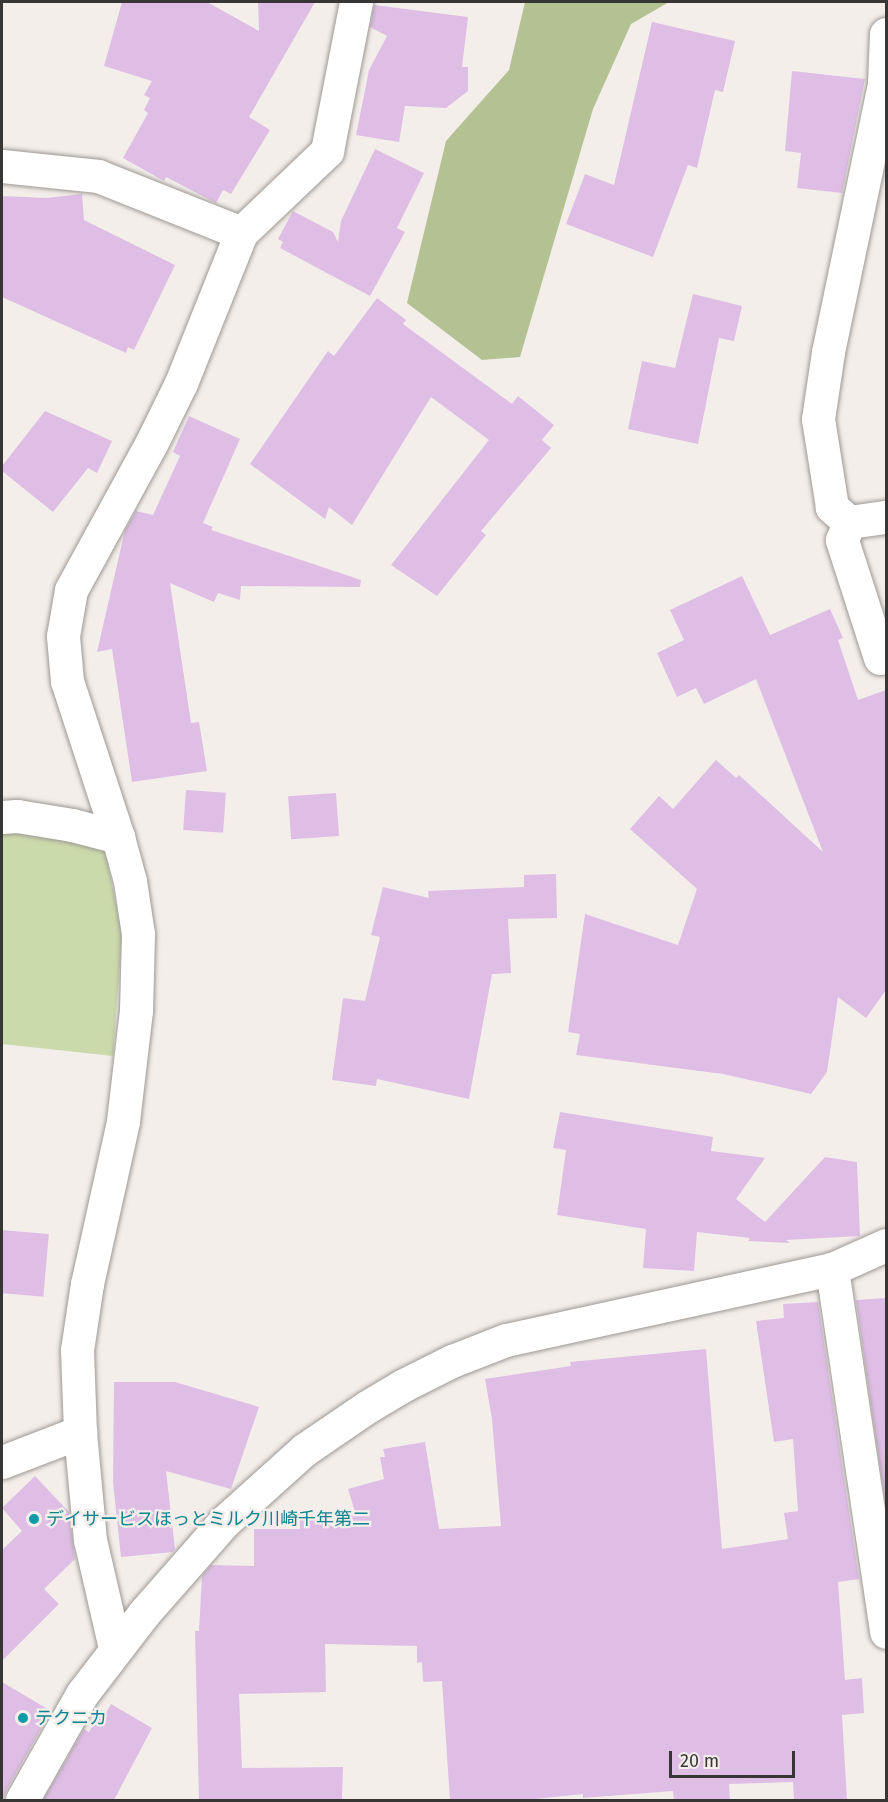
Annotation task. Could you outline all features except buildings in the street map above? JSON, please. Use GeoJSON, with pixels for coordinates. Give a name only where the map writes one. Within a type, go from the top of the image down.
{"type":"FeatureCollection","features":[{"type":"Feature","properties":{"kind":"street"},"geometry":{"type":"LineString","coordinates":[[116,1648],[90,1540],[80,1432],[77,1350],[87,1284],[123,1121],[136,1011],[138,933],[118,837],[67,681],[63,636],[71,590],[151,444],[181,383],[241,233],[327,151],[356,2]]}},
{"type":"Feature","properties":{"kind":"street"},"geometry":{"type":"LineString","coordinates":[[886,34],[884,84],[828,352],[818,419],[832,507],[849,522],[886,517]]}},
{"type":"Feature","properties":{"kind":"street"},"geometry":{"type":"LineString","coordinates":[[2,166],[98,177],[241,233]]}},
{"type":"Feature","properties":{"kind":"street"},"geometry":{"type":"LineString","coordinates":[[849,522],[842,540],[880,658]]}},
{"type":"Feature","properties":{"kind":"street"},"geometry":{"type":"LineString","coordinates":[[2,817],[17,816],[61,823],[118,837]]}},
{"type":"Feature","properties":{"kind":"street"},"geometry":{"type":"LineString","coordinates":[[22,1800],[82,1694],[116,1648],[224,1521],[304,1450],[404,1385],[452,1361],[506,1340],[832,1269],[886,1245]]}},
{"type":"Feature","properties":{"kind":"street"},"geometry":{"type":"LineString","coordinates":[[832,1269],[886,1632]]}},
{"type":"Feature","properties":{"kind":"street"},"geometry":{"type":"LineString","coordinates":[[2,1462],[80,1432]]}},
{"type":"Feature","properties":{"kind":"green space"},"geometry":{"type":"Polygon","coordinates":[[[525,2],[669,2],[631,24],[593,109],[520,357],[482,360],[407,303],[446,141],[509,70],[525,2]]]}},
{"type":"Feature","properties":{"kind":"green space"},"geometry":{"type":"Polygon","coordinates":[[[19,830],[105,850],[122,933],[113,1056],[2,1044],[2,832],[19,830]]]}},
{"type":"Feature","properties":{"kind":"place","name":"デイサービスほっとミルク川崎千年第二"},"geometry":{"type":"Point","coordinates":[34,1519]}},
{"type":"Feature","properties":{"kind":"place","name":"テクニカ"},"geometry":{"type":"Point","coordinates":[23,1718]}}]}
